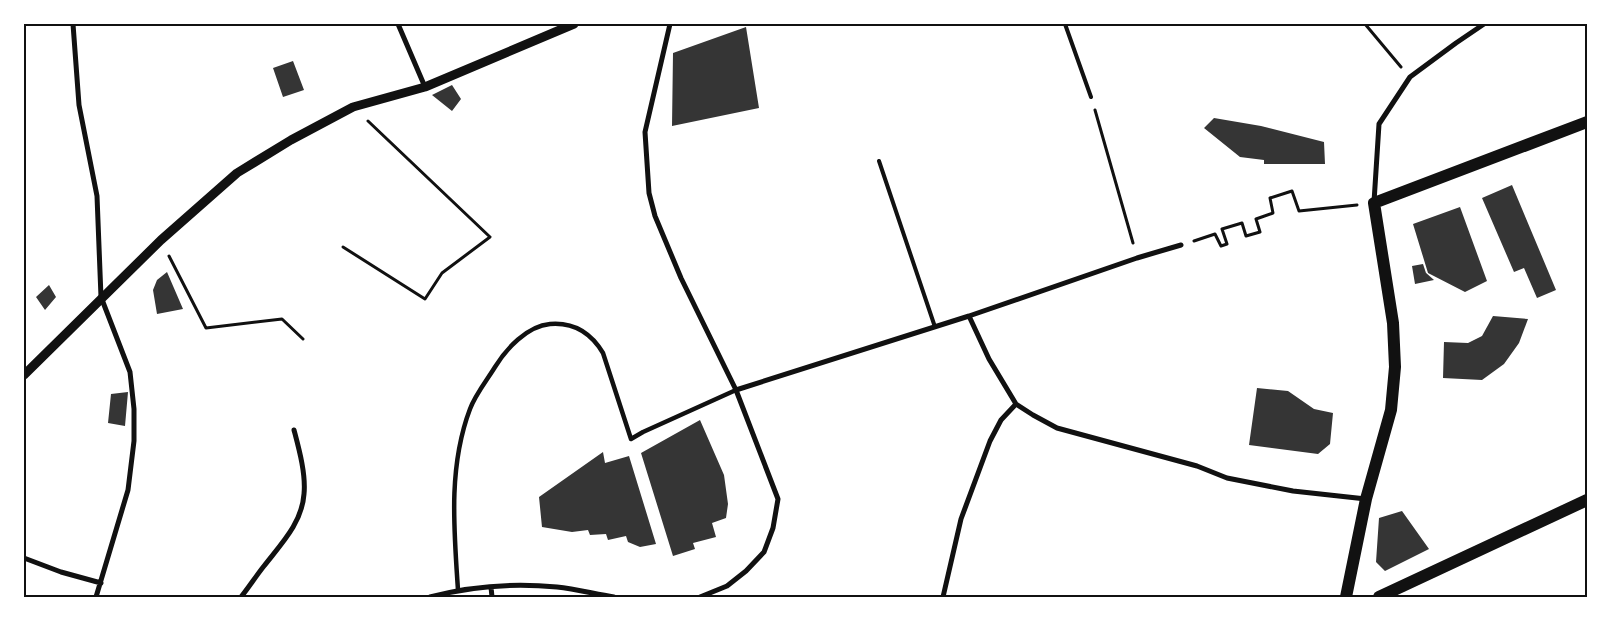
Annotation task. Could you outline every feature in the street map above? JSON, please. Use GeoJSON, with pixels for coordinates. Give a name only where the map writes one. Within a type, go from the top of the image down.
{"type":"FeatureCollection","features":[{"type":"Feature","properties":{"kind":"main road"},"geometry":{"type":"LineString","coordinates":[[1346,597],[1366,499],[1391,410],[1395,368],[1393,323],[1374,203],[1587,122]]}},
{"type":"Feature","properties":{"kind":"main road"},"geometry":{"type":"LineString","coordinates":[[1379,597],[1587,500]]}},
{"type":"Feature","properties":{"kind":"street"},"geometry":{"type":"LineString","coordinates":[[73,24],[79,105],[97,196],[101,297],[130,372],[134,409],[134,441],[128,490],[96,597]]}},
{"type":"Feature","properties":{"kind":"street"},"geometry":{"type":"LineString","coordinates":[[398,24],[425,87]]}},
{"type":"Feature","properties":{"kind":"street"},"geometry":{"type":"LineString","coordinates":[[24,375],[101,297],[161,240],[237,173],[290,140],[353,107],[425,87],[574,24]]}},
{"type":"Feature","properties":{"kind":"street"},"geometry":{"type":"LineString","coordinates":[[670,24],[645,132],[649,193],[655,216],[681,278],[736,390],[778,498],[775,518],[764,552],[746,571],[726,586],[700,597]]}},
{"type":"Feature","properties":{"kind":"street"},"geometry":{"type":"LineString","coordinates":[[1374,203],[1379,124],[1410,77],[1484,24]]}},
{"type":"Feature","properties":{"kind":"street"},"geometry":{"type":"LineString","coordinates":[[458,590],[454,525],[455,474],[461,438],[470,407],[504,353],[538,327],[548,324],[574,326],[597,342],[603,353],[631,439],[736,390],[969,316],[1137,258],[1181,245]]}},
{"type":"Feature","properties":{"kind":"street"},"geometry":{"type":"LineString","coordinates":[[969,316],[989,359],[1016,404],[1058,428],[1197,466],[1227,478],[1293,491],[1366,499]]}},
{"type":"Feature","properties":{"kind":"street"},"geometry":{"type":"LineString","coordinates":[[943,597],[961,520],[990,442],[1002,420],[1016,404]]}},
{"type":"Feature","properties":{"kind":"street"},"geometry":{"type":"LineString","coordinates":[[241,597],[285,542],[299,515],[304,494],[301,461],[294,430]]}},
{"type":"Feature","properties":{"kind":"street"},"geometry":{"type":"LineString","coordinates":[[24,558],[61,572],[101,583]]}},
{"type":"Feature","properties":{"kind":"street"},"geometry":{"type":"LineString","coordinates":[[430,597],[458,590],[519,585],[558,587],[614,597]]}},
{"type":"Feature","properties":{"kind":"street"},"geometry":{"type":"LineString","coordinates":[[491,587],[492,597]]}},
{"type":"Feature","properties":{"kind":"lane"},"geometry":{"type":"LineString","coordinates":[[1065,24],[1091,97]]}},
{"type":"Feature","properties":{"kind":"lane"},"geometry":{"type":"LineString","coordinates":[[879,162],[935,327]]}},
{"type":"Feature","properties":{"kind":"path"},"geometry":{"type":"LineString","coordinates":[[1365,24],[1410,77]]}},
{"type":"Feature","properties":{"kind":"path"},"geometry":{"type":"LineString","coordinates":[[1091,97],[1124,206],[1137,258]]}},
{"type":"Feature","properties":{"kind":"path"},"geometry":{"type":"LineString","coordinates":[[343,247],[425,299],[442,273],[490,237],[353,107]]}},
{"type":"Feature","properties":{"kind":"path"},"geometry":{"type":"LineString","coordinates":[[1181,245],[1215,234],[1221,246],[1227,244],[1222,229],[1242,223],[1246,236],[1260,232],[1256,219],[1273,213],[1270,198],[1292,191],[1299,211],[1374,203]]}},
{"type":"Feature","properties":{"kind":"path"},"geometry":{"type":"LineString","coordinates":[[161,240],[206,328],[282,319],[303,339]]}},
{"type":"Feature","properties":{"kind":"building"},"geometry":{"type":"Polygon","coordinates":[[[746,27],[759,108],[672,126],[673,53],[746,27]]]}},
{"type":"Feature","properties":{"kind":"building"},"geometry":{"type":"Polygon","coordinates":[[[293,61],[304,90],[283,97],[273,68],[293,61]]]}},
{"type":"Feature","properties":{"kind":"building"},"geometry":{"type":"Polygon","coordinates":[[[452,85],[461,99],[452,111],[432,95],[452,85]]]}},
{"type":"Feature","properties":{"kind":"building"},"geometry":{"type":"Polygon","coordinates":[[[1214,118],[1261,126],[1324,142],[1325,164],[1264,164],[1264,160],[1240,157],[1204,128],[1214,118]]]}},
{"type":"Feature","properties":{"kind":"building"},"geometry":{"type":"Polygon","coordinates":[[[1512,185],[1556,290],[1537,298],[1524,268],[1514,272],[1482,198],[1512,185]]]}},
{"type":"Feature","properties":{"kind":"building"},"geometry":{"type":"Polygon","coordinates":[[[1460,207],[1487,281],[1465,292],[1428,273],[1413,224],[1460,207]]]}},
{"type":"Feature","properties":{"kind":"building"},"geometry":{"type":"Polygon","coordinates":[[[1423,264],[1426,273],[1434,280],[1415,284],[1412,266],[1423,264]]]}},
{"type":"Feature","properties":{"kind":"building"},"geometry":{"type":"Polygon","coordinates":[[[167,272],[183,309],[157,314],[153,290],[157,280],[167,272]]]}},
{"type":"Feature","properties":{"kind":"building"},"geometry":{"type":"Polygon","coordinates":[[[49,285],[56,297],[45,310],[36,297],[49,285]]]}},
{"type":"Feature","properties":{"kind":"building"},"geometry":{"type":"Polygon","coordinates":[[[1493,316],[1528,319],[1519,343],[1504,364],[1482,380],[1443,378],[1444,342],[1468,343],[1482,336],[1493,316]]]}},
{"type":"Feature","properties":{"kind":"building"},"geometry":{"type":"Polygon","coordinates":[[[1257,388],[1288,391],[1314,409],[1333,413],[1330,444],[1318,454],[1249,445],[1257,388]]]}},
{"type":"Feature","properties":{"kind":"building"},"geometry":{"type":"Polygon","coordinates":[[[128,392],[125,426],[108,423],[111,394],[128,392]]]}},
{"type":"Feature","properties":{"kind":"building"},"geometry":{"type":"Polygon","coordinates":[[[700,420],[724,475],[728,504],[726,518],[712,523],[716,537],[693,543],[695,549],[673,556],[641,453],[700,420]]]}},
{"type":"Feature","properties":{"kind":"building"},"geometry":{"type":"Polygon","coordinates":[[[603,452],[605,463],[629,456],[656,544],[640,547],[628,542],[626,536],[608,540],[606,534],[590,535],[588,530],[572,532],[542,527],[539,497],[603,452]]]}},
{"type":"Feature","properties":{"kind":"building"},"geometry":{"type":"Polygon","coordinates":[[[1402,511],[1429,549],[1385,571],[1376,562],[1379,518],[1402,511]]]}}]}
